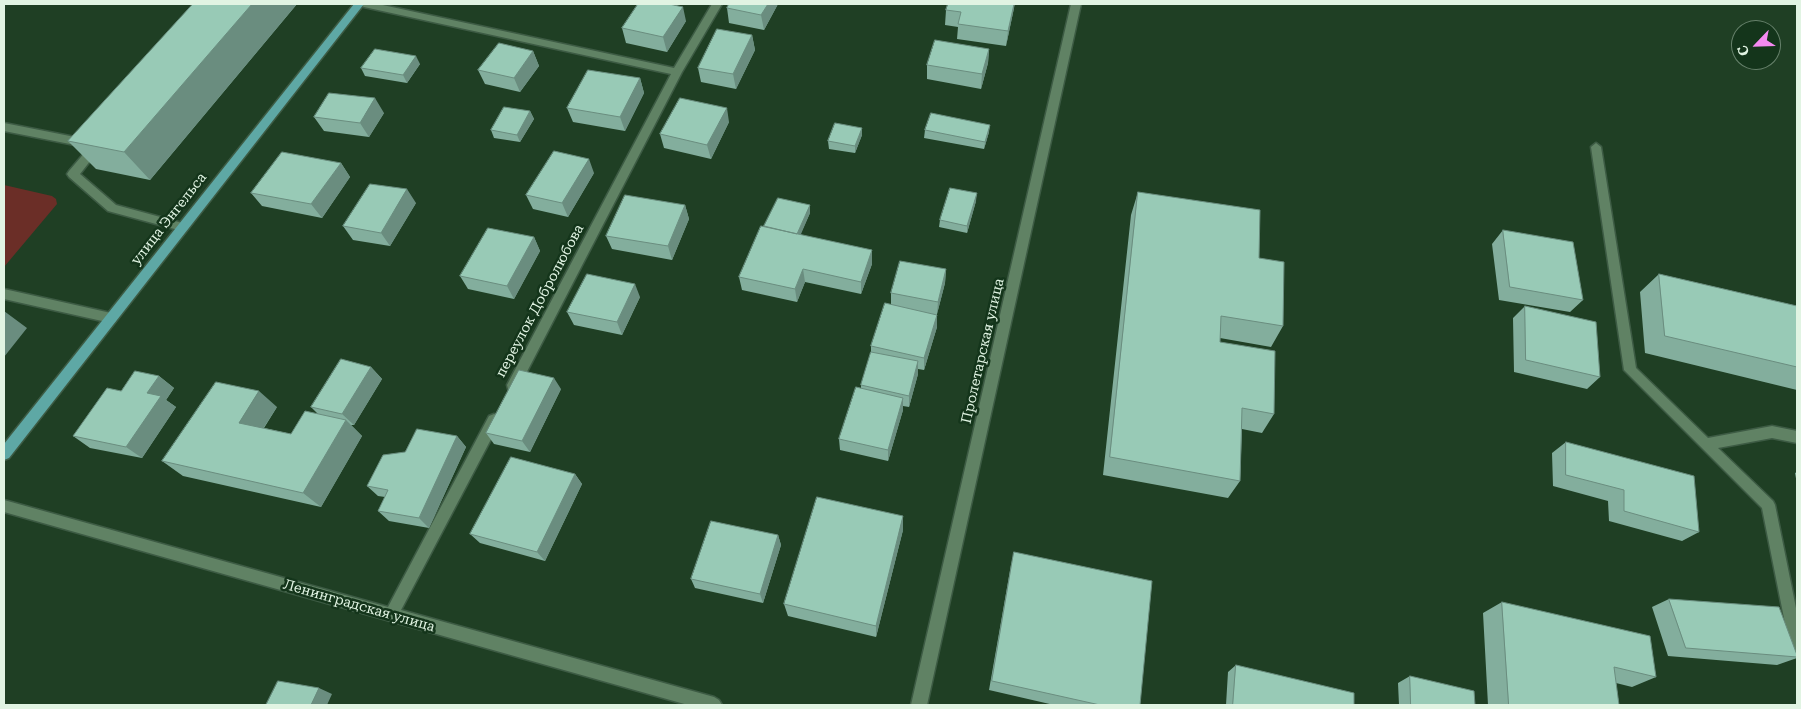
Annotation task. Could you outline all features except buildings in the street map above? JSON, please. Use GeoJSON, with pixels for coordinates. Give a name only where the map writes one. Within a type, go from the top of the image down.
{"type":"FeatureCollection","features":[{"type":"Feature","properties":{"kind":"main road","name":"улица Энгельса"},"geometry":{"type":"LineString","coordinates":[[4,454],[359,4]]}},
{"type":"Feature","properties":{"kind":"street"},"geometry":{"type":"LineString","coordinates":[[364,4],[677,72]]}},
{"type":"Feature","properties":{"kind":"street","name":"переулок Добролюбова"},"geometry":{"type":"LineString","coordinates":[[508,394],[677,72],[717,4]]}},
{"type":"Feature","properties":{"kind":"street","name":"Пролетарская улица"},"geometry":{"type":"LineString","coordinates":[[920,705],[1076,4]]}},
{"type":"Feature","properties":{"kind":"street"},"geometry":{"type":"LineString","coordinates":[[4,128],[100,142],[73,174],[112,208],[182,227]]}},
{"type":"Feature","properties":{"kind":"street"},"geometry":{"type":"LineString","coordinates":[[1596,147],[1630,370],[1768,506],[1797,648]]}},
{"type":"Feature","properties":{"kind":"street"},"geometry":{"type":"LineString","coordinates":[[4,294],[111,318]]}},
{"type":"Feature","properties":{"kind":"street"},"geometry":{"type":"LineString","coordinates":[[391,615],[499,412]]}},
{"type":"Feature","properties":{"kind":"street"},"geometry":{"type":"LineString","coordinates":[[1705,444],[1772,432],[1797,437]]}},
{"type":"Feature","properties":{"kind":"street","name":"Ленинградская улица"},"geometry":{"type":"LineString","coordinates":[[4,506],[714,705]]}},
{"type":"Feature","properties":{"kind":"shaded area"},"geometry":{"type":"Polygon","coordinates":[[[4,185],[52,196],[56,199],[57,204],[4,267],[4,185]]]}}]}
